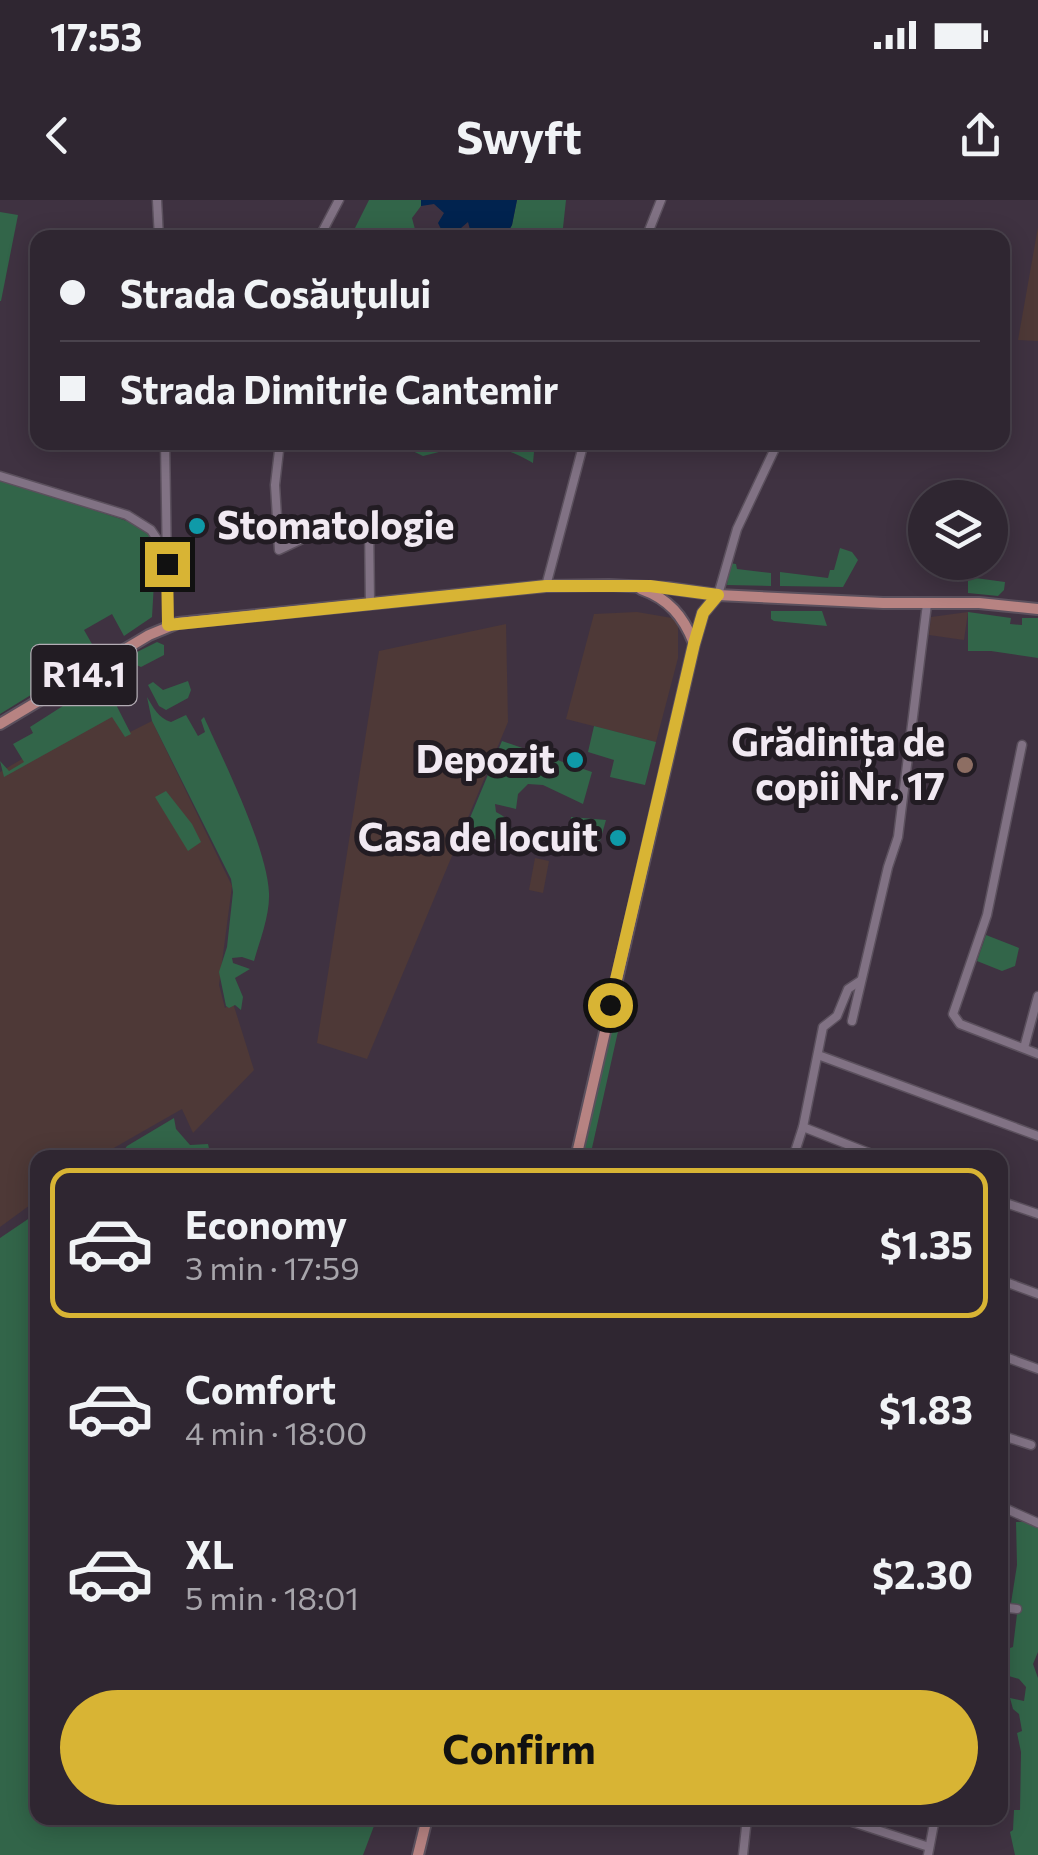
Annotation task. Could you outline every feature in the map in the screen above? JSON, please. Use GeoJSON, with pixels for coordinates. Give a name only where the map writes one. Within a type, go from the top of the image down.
{"type":"FeatureCollection","features":[{"type":"Feature","properties":{"kind":"main road","name":"R14.1"},"geometry":{"type":"LineString","coordinates":[[0,724],[168,625],[546,586],[631,586],[718,595]]}},
{"type":"Feature","properties":{"kind":"main road","name":"R14.1"},"geometry":{"type":"LineString","coordinates":[[631,586],[668,603],[682,619],[694,644]]}},
{"type":"Feature","properties":{"kind":"main road"},"geometry":{"type":"LineString","coordinates":[[578,1150],[694,644],[703,613],[718,595],[1038,608]]}},
{"type":"Feature","properties":{"kind":"main road"},"geometry":{"type":"LineString","coordinates":[[418,1855],[425,1825]]}},
{"type":"Feature","properties":{"kind":"street"},"geometry":{"type":"LineString","coordinates":[[323,230],[339,200]]}},
{"type":"Feature","properties":{"kind":"street"},"geometry":{"type":"LineString","coordinates":[[649,230],[660,200]]}},
{"type":"Feature","properties":{"kind":"street"},"geometry":{"type":"LineString","coordinates":[[156,201],[158,230]]}},
{"type":"Feature","properties":{"kind":"street"},"geometry":{"type":"LineString","coordinates":[[165,450],[168,625]]}},
{"type":"Feature","properties":{"kind":"street"},"geometry":{"type":"LineString","coordinates":[[279,450],[274,485],[279,550],[336,523],[369,521],[370,605]]}},
{"type":"Feature","properties":{"kind":"street"},"geometry":{"type":"LineString","coordinates":[[546,586],[582,450]]}},
{"type":"Feature","properties":{"kind":"street"},"geometry":{"type":"LineString","coordinates":[[718,595],[737,528],[774,450]]}},
{"type":"Feature","properties":{"kind":"street"},"geometry":{"type":"LineString","coordinates":[[0,476],[127,515],[151,530],[165,551]]}},
{"type":"Feature","properties":{"kind":"street"},"geometry":{"type":"LineString","coordinates":[[852,1021],[898,836],[927,604]]}},
{"type":"Feature","properties":{"kind":"street"},"geometry":{"type":"LineString","coordinates":[[1022,745],[986,915],[954,1018],[960,1024],[1038,1054]]}},
{"type":"Feature","properties":{"kind":"street"},"geometry":{"type":"LineString","coordinates":[[796,1150],[823,1027],[837,1016],[848,989],[860,981]]}},
{"type":"Feature","properties":{"kind":"street"},"geometry":{"type":"LineString","coordinates":[[1024,1048],[1038,996]]}},
{"type":"Feature","properties":{"kind":"street"},"geometry":{"type":"LineString","coordinates":[[818,1055],[1038,1137]]}},
{"type":"Feature","properties":{"kind":"street"},"geometry":{"type":"LineString","coordinates":[[803,1127],[862,1150]]}},
{"type":"Feature","properties":{"kind":"street"},"geometry":{"type":"LineString","coordinates":[[1008,1204],[1038,1214]]}},
{"type":"Feature","properties":{"kind":"street"},"geometry":{"type":"LineString","coordinates":[[1008,1283],[1038,1294]]}},
{"type":"Feature","properties":{"kind":"street"},"geometry":{"type":"LineString","coordinates":[[1008,1358],[1038,1369]]}},
{"type":"Feature","properties":{"kind":"street"},"geometry":{"type":"LineString","coordinates":[[1008,1438],[1031,1445]]}},
{"type":"Feature","properties":{"kind":"street"},"geometry":{"type":"LineString","coordinates":[[1008,1510],[1038,1523]]}},
{"type":"Feature","properties":{"kind":"street"},"geometry":{"type":"LineString","coordinates":[[1008,1608],[1017,1609]]}},
{"type":"Feature","properties":{"kind":"street"},"geometry":{"type":"LineString","coordinates":[[743,1855],[746,1825]]}},
{"type":"Feature","properties":{"kind":"street"},"geometry":{"type":"LineString","coordinates":[[859,1825],[929,1851],[934,1825]]}},
{"type":"Feature","properties":{"kind":"shaded area"},"geometry":{"type":"Polygon","coordinates":[[[1038,227],[1038,341],[1018,340],[1038,227]]]}},
{"type":"Feature","properties":{"kind":"shaded area"},"geometry":{"type":"Polygon","coordinates":[[[637,612],[678,619],[678,658],[656,742],[566,719],[594,614],[637,612]]]}},
{"type":"Feature","properties":{"kind":"shaded area"},"geometry":{"type":"Polygon","coordinates":[[[968,612],[964,640],[929,635],[931,617],[968,612]]]}},
{"type":"Feature","properties":{"kind":"shaded area"},"geometry":{"type":"Polygon","coordinates":[[[506,624],[508,722],[367,1059],[317,1043],[379,651],[506,624]]]}},
{"type":"Feature","properties":{"kind":"shaded area"},"geometry":{"type":"Polygon","coordinates":[[[114,705],[130,732],[152,721],[232,886],[219,985],[225,1008],[233,1003],[254,1070],[193,1133],[182,1109],[110,1150],[30,1150],[30,1205],[0,1227],[0,772],[114,705]]]}},
{"type":"Feature","properties":{"kind":"shaded area"},"geometry":{"type":"Polygon","coordinates":[[[535,858],[549,861],[543,893],[529,890],[535,858]]]}},
{"type":"Feature","properties":{"kind":"green space"},"geometry":{"type":"Polygon","coordinates":[[[369,200],[421,200],[412,218],[415,230],[354,230],[369,200]]]}},
{"type":"Feature","properties":{"kind":"green space"},"geometry":{"type":"Polygon","coordinates":[[[517,200],[566,200],[563,230],[509,230],[517,200]]]}},
{"type":"Feature","properties":{"kind":"green space"},"geometry":{"type":"Polygon","coordinates":[[[0,212],[18,215],[1,301],[0,301],[0,212]]]}},
{"type":"Feature","properties":{"kind":"green space"},"geometry":{"type":"Polygon","coordinates":[[[411,450],[452,450],[423,456],[411,450]]]}},
{"type":"Feature","properties":{"kind":"green space"},"geometry":{"type":"Polygon","coordinates":[[[504,450],[534,452],[533,463],[504,450]]]}},
{"type":"Feature","properties":{"kind":"green space"},"geometry":{"type":"Polygon","coordinates":[[[0,479],[136,524],[150,535],[156,548],[152,617],[124,636],[112,614],[84,630],[96,651],[94,656],[0,714],[0,479]]]}},
{"type":"Feature","properties":{"kind":"green space"},"geometry":{"type":"Polygon","coordinates":[[[840,548],[852,552],[858,560],[843,587],[780,586],[780,572],[828,578],[840,548]]]}},
{"type":"Feature","properties":{"kind":"green space"},"geometry":{"type":"Polygon","coordinates":[[[729,563],[736,564],[737,569],[771,573],[771,586],[727,585],[729,563]]]}},
{"type":"Feature","properties":{"kind":"green space"},"geometry":{"type":"Polygon","coordinates":[[[968,580],[1005,582],[998,596],[968,593],[968,580]]]}},
{"type":"Feature","properties":{"kind":"green space"},"geometry":{"type":"Polygon","coordinates":[[[771,611],[822,611],[827,626],[774,621],[771,611]]]}},
{"type":"Feature","properties":{"kind":"green space"},"geometry":{"type":"Polygon","coordinates":[[[968,612],[1011,618],[1010,624],[1022,625],[1022,618],[1038,618],[1038,658],[968,651],[968,612]]]}},
{"type":"Feature","properties":{"kind":"green space"},"geometry":{"type":"Polygon","coordinates":[[[157,642],[164,645],[164,655],[141,667],[134,664],[133,654],[157,642]]]}},
{"type":"Feature","properties":{"kind":"green space"},"geometry":{"type":"Polygon","coordinates":[[[97,678],[105,683],[131,734],[125,737],[112,717],[4,777],[0,761],[9,771],[24,762],[13,744],[33,733],[30,727],[91,688],[97,678]]]}},
{"type":"Feature","properties":{"kind":"green space"},"geometry":{"type":"Polygon","coordinates":[[[188,681],[188,698],[166,710],[159,706],[148,685],[153,682],[163,690],[188,681]]]}},
{"type":"Feature","properties":{"kind":"green space"},"geometry":{"type":"Polygon","coordinates":[[[147,697],[166,720],[171,722],[186,715],[198,736],[205,732],[201,720],[204,717],[261,852],[269,893],[264,927],[254,961],[232,958],[233,963],[250,969],[235,978],[243,997],[241,1010],[235,1005],[226,1006],[219,972],[227,947],[231,879],[152,721],[147,697]]]}},
{"type":"Feature","properties":{"kind":"green space"},"geometry":{"type":"Polygon","coordinates":[[[594,726],[656,742],[645,785],[610,777],[614,760],[588,752],[594,726]]]}},
{"type":"Feature","properties":{"kind":"green space"},"geometry":{"type":"Polygon","coordinates":[[[502,741],[592,772],[583,804],[543,785],[528,784],[518,794],[516,809],[495,804],[496,812],[511,827],[509,840],[462,837],[502,741]]]}},
{"type":"Feature","properties":{"kind":"green space"},"geometry":{"type":"Polygon","coordinates":[[[166,791],[201,842],[188,851],[155,797],[166,791]]]}},
{"type":"Feature","properties":{"kind":"green space"},"geometry":{"type":"Polygon","coordinates":[[[571,817],[606,820],[600,841],[570,833],[571,817]]]}},
{"type":"Feature","properties":{"kind":"green space"},"geometry":{"type":"Polygon","coordinates":[[[986,935],[1019,948],[1015,966],[1002,971],[977,961],[986,935]]]}},
{"type":"Feature","properties":{"kind":"green space"},"geometry":{"type":"Polygon","coordinates":[[[619,1011],[624,1022],[619,1027],[592,1150],[583,1150],[614,1014],[619,1011]]]}},
{"type":"Feature","properties":{"kind":"green space"},"geometry":{"type":"Polygon","coordinates":[[[174,1118],[176,1129],[190,1145],[208,1144],[209,1150],[124,1150],[174,1118]]]}},
{"type":"Feature","properties":{"kind":"green space"},"geometry":{"type":"Polygon","coordinates":[[[30,1218],[30,1825],[374,1825],[363,1855],[0,1855],[0,1238],[30,1218]]]}},
{"type":"Feature","properties":{"kind":"green space"},"geometry":{"type":"Polygon","coordinates":[[[1038,1521],[1038,1652],[1033,1664],[1038,1678],[1038,1855],[1015,1855],[1010,1832],[1014,1810],[1020,1810],[1021,1752],[1017,1733],[1022,1731],[1010,1698],[1024,1701],[1026,1687],[1019,1679],[1008,1676],[1008,1649],[1013,1647],[1017,1614],[1011,1603],[1017,1565],[1016,1522],[1038,1521]]]}},
{"type":"Feature","properties":{"kind":"water"},"geometry":{"type":"Polygon","coordinates":[[[421,200],[517,200],[509,230],[470,230],[468,222],[459,230],[442,230],[438,223],[444,213],[434,204],[421,206],[421,200]]]}},
{"type":"Feature","properties":{"kind":"place","name":"Stomatologie"},"geometry":{"type":"Point","coordinates":[197,526]}},
{"type":"Feature","properties":{"kind":"place","name":"Depozit"},"geometry":{"type":"Point","coordinates":[575,760]}},
{"type":"Feature","properties":{"kind":"place","name":"Grădinița de copii Nr. 17"},"geometry":{"type":"Point","coordinates":[965,765]}},
{"type":"Feature","properties":{"kind":"place","name":"Casa de locuit"},"geometry":{"type":"Point","coordinates":[618,838]}},
{"type":"Feature","properties":{"kind":"route"},"geometry":{"type":"LineString","coordinates":[[167,564],[168,625],[546,586],[650,586],[718,595],[703,613],[694,644],[610,1005]]}}]}
